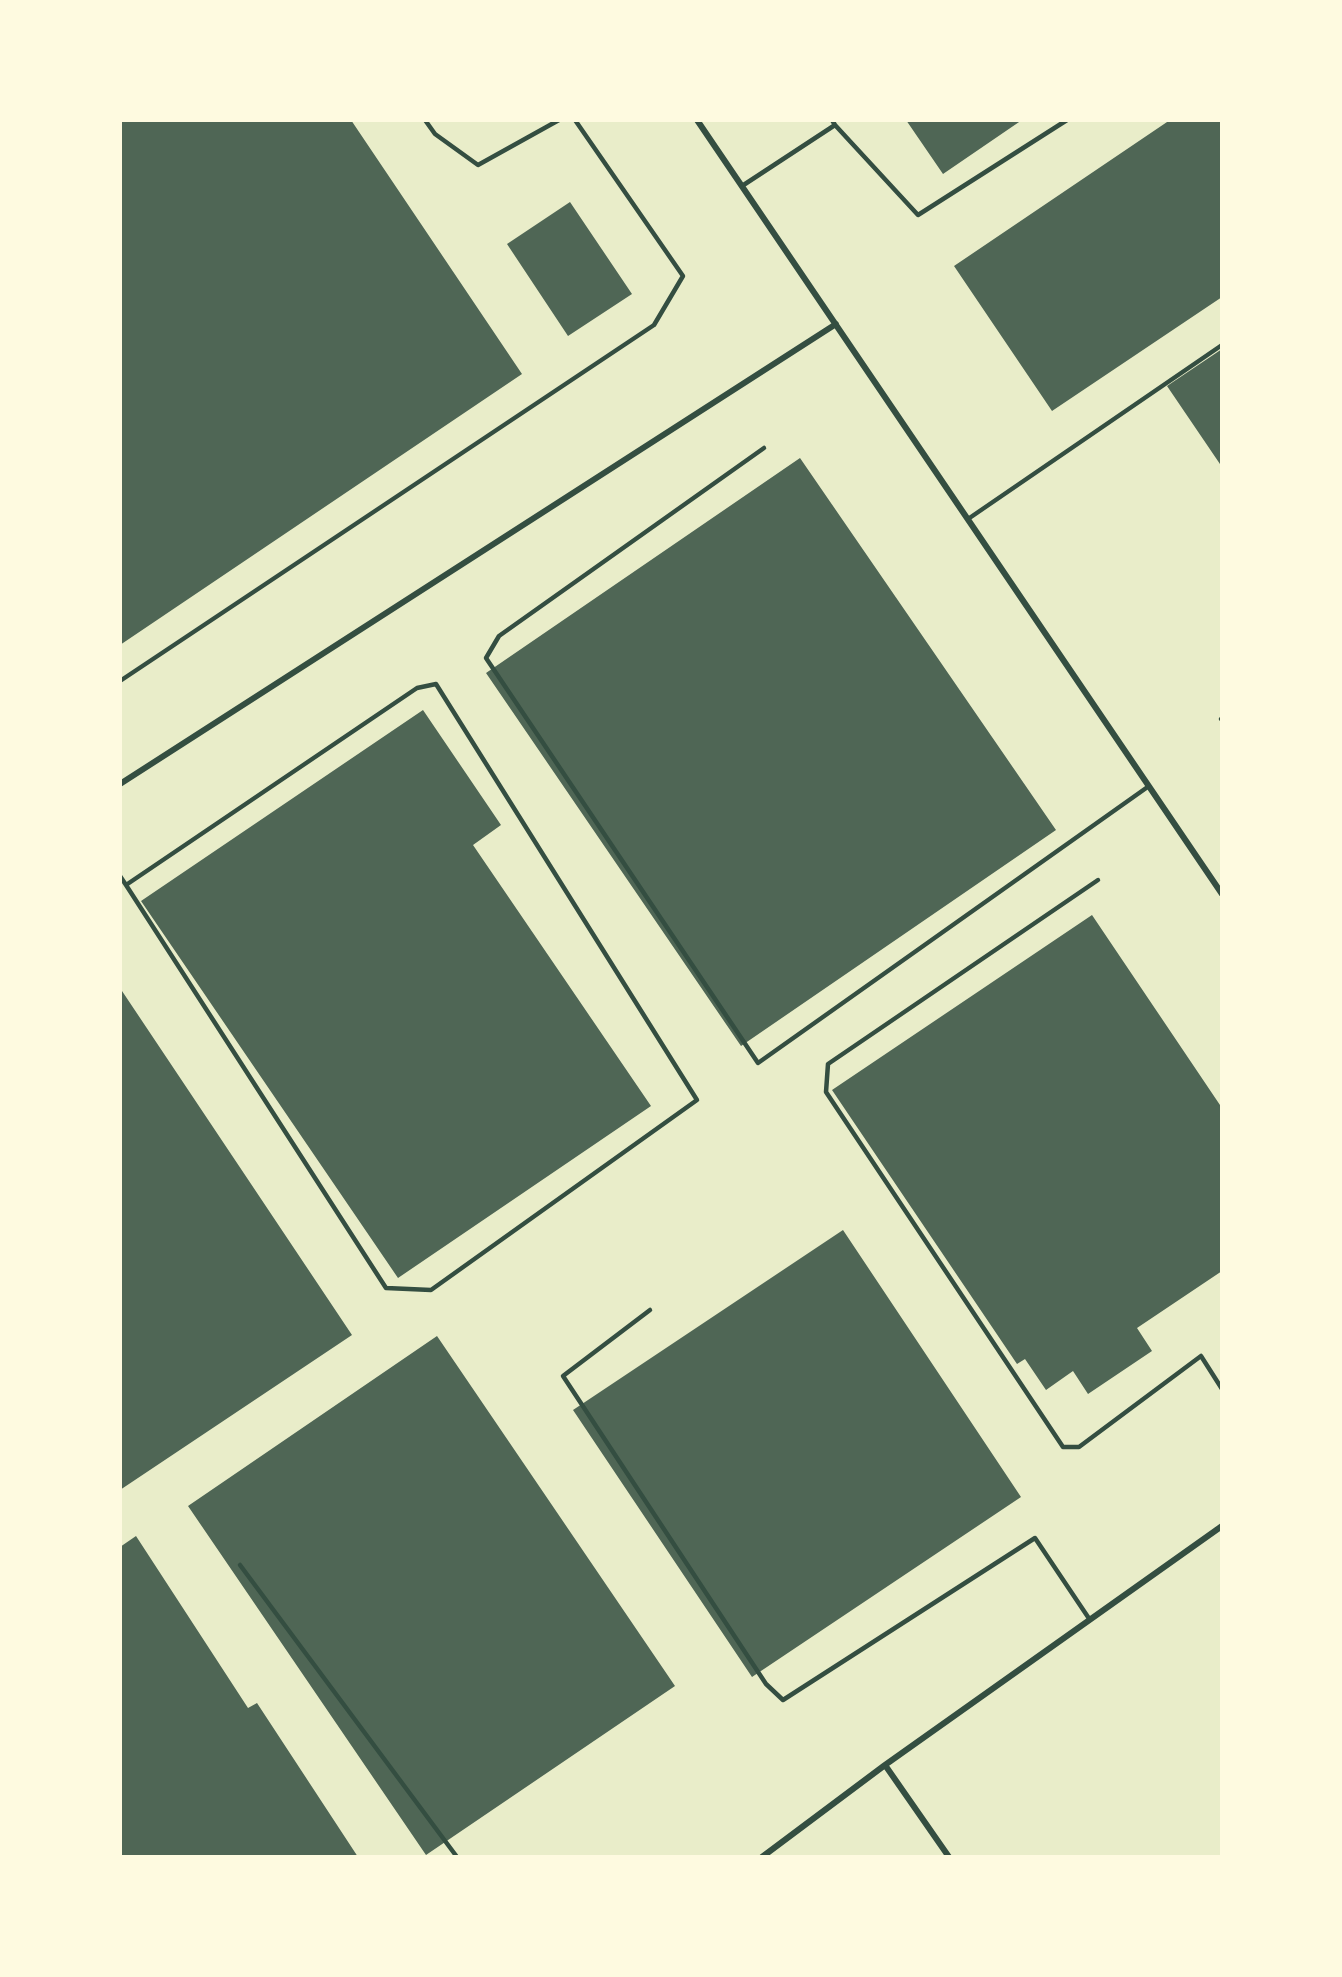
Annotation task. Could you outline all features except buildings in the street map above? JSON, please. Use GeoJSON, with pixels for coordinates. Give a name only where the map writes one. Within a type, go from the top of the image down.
{"type":"FeatureCollection","features":[{"type":"Feature","properties":{"kind":"street"},"geometry":{"type":"LineString","coordinates":[[697,120],[1222,894]]}},
{"type":"Feature","properties":{"kind":"street"},"geometry":{"type":"LineString","coordinates":[[120,784],[836,324]]}},
{"type":"Feature","properties":{"kind":"street"},"geometry":{"type":"LineString","coordinates":[[762,1857],[885,1765],[1222,1526]]}},
{"type":"Feature","properties":{"kind":"street"},"geometry":{"type":"LineString","coordinates":[[885,1765],[949,1857]]}},
{"type":"Feature","properties":{"kind":"lane"},"geometry":{"type":"LineString","coordinates":[[426,120],[435,134],[478,165],[559,120]]}},
{"type":"Feature","properties":{"kind":"lane"},"geometry":{"type":"LineString","coordinates":[[120,681],[654,325],[683,276],[575,120]]}},
{"type":"Feature","properties":{"kind":"lane"},"geometry":{"type":"LineString","coordinates":[[742,186],[833,123],[918,215],[1067,120]]}},
{"type":"Feature","properties":{"kind":"lane"},"geometry":{"type":"LineString","coordinates":[[968,519],[1222,345]]}},
{"type":"Feature","properties":{"kind":"lane"},"geometry":{"type":"LineString","coordinates":[[764,448],[499,636],[486,658],[758,1063],[1149,786]]}},
{"type":"Feature","properties":{"kind":"lane"},"geometry":{"type":"LineString","coordinates":[[120,876],[386,1288],[431,1290],[697,1100],[436,684],[417,688],[126,885]]}},
{"type":"Feature","properties":{"kind":"lane"},"geometry":{"type":"LineString","coordinates":[[1098,880],[828,1064],[826,1092],[1063,1447],[1079,1447],[1201,1356],[1222,1389]]}},
{"type":"Feature","properties":{"kind":"lane"},"geometry":{"type":"LineString","coordinates":[[650,1310],[563,1376],[766,1684],[783,1700],[1035,1538],[1089,1620]]}},
{"type":"Feature","properties":{"kind":"lane"},"geometry":{"type":"LineString","coordinates":[[240,1564],[457,1857]]}}]}
